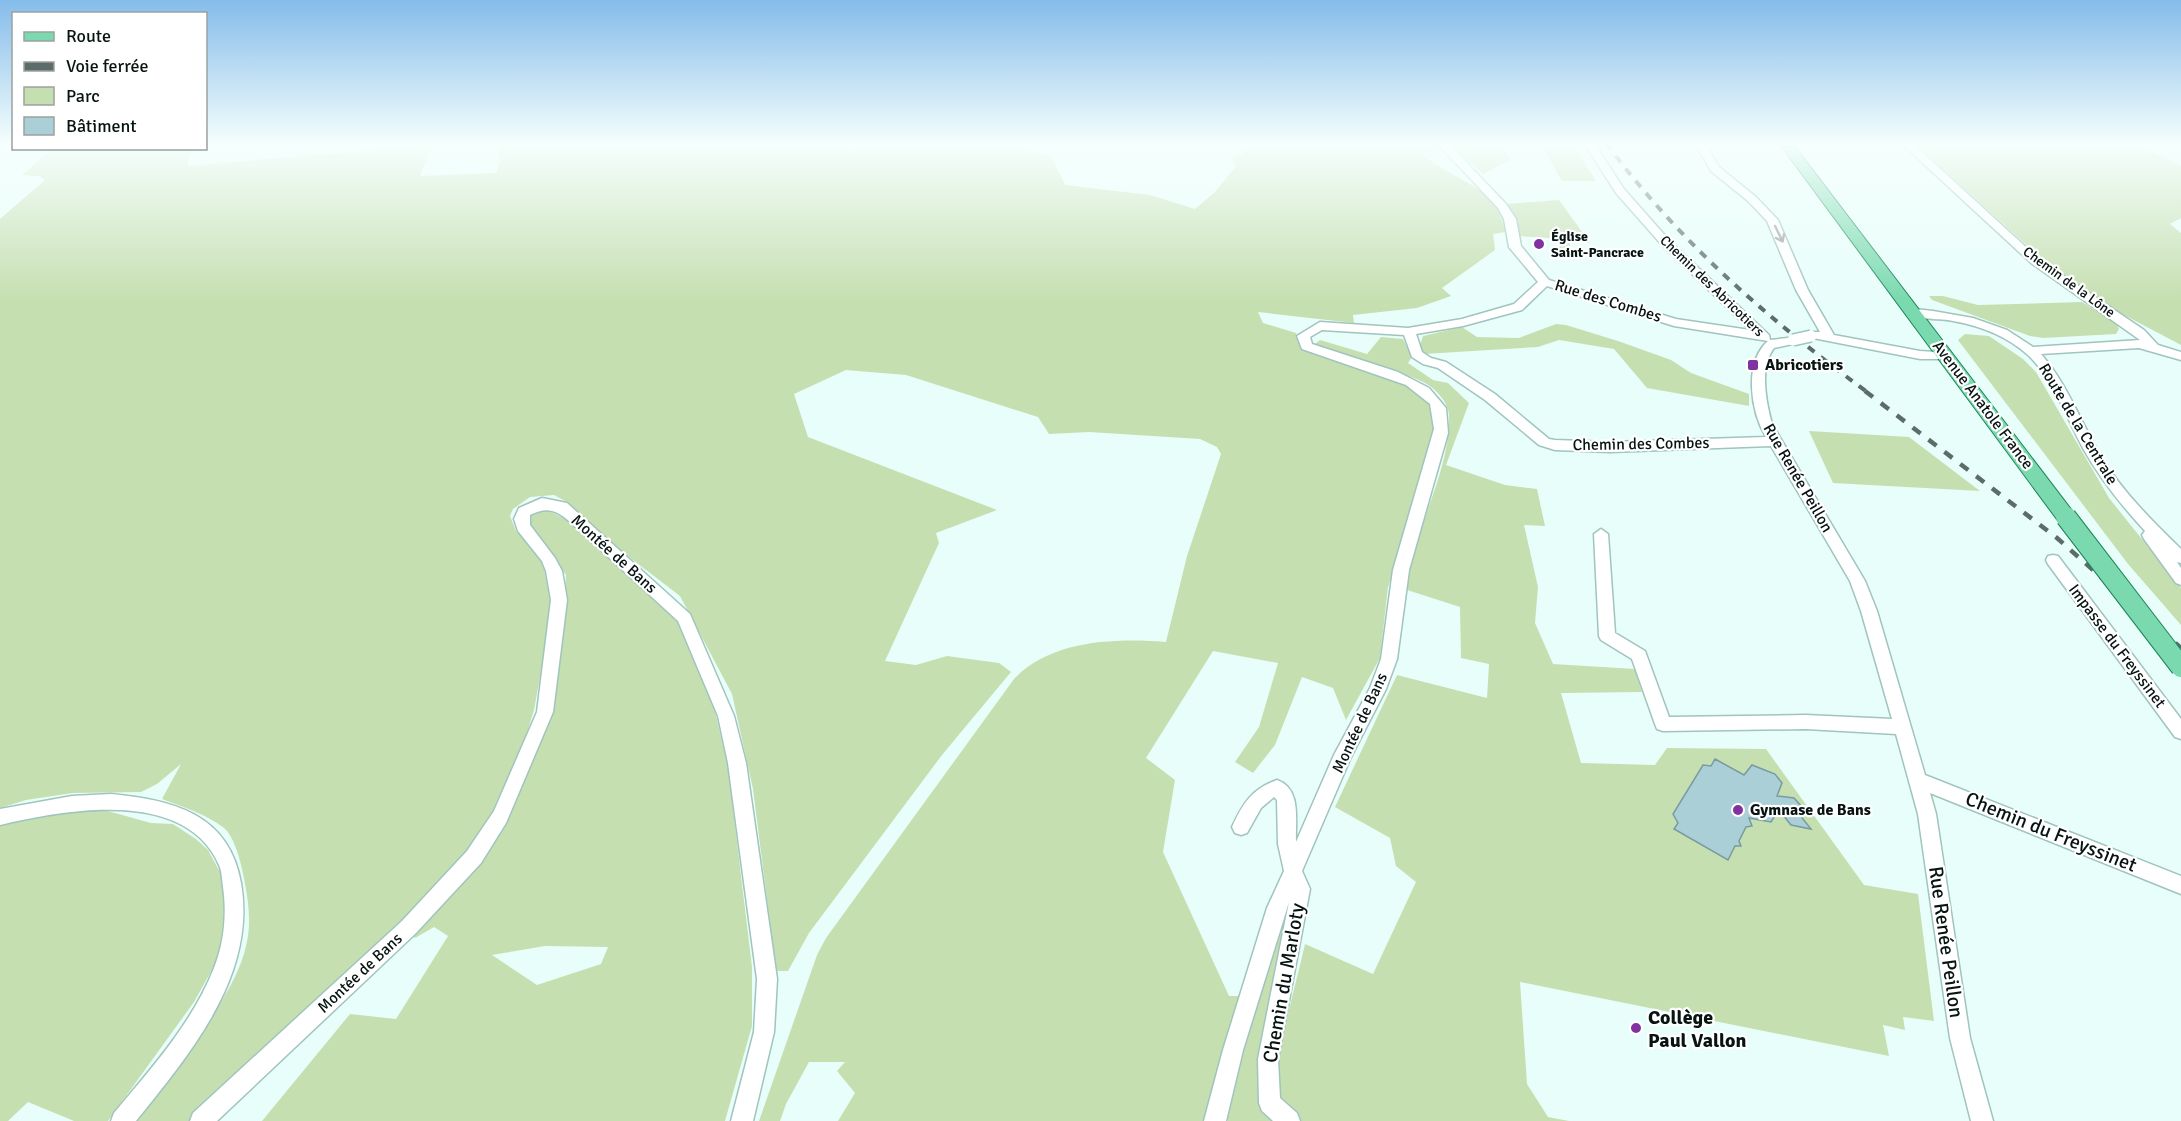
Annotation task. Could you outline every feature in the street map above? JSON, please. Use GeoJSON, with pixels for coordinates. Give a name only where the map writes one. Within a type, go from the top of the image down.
{"type":"FeatureCollection","features":[{"type":"Feature","properties":{"kind":"main road","name":"Avenue Anatole France"},"geometry":{"type":"LineString","coordinates":[[1825,195],[2181,667]]}},
{"type":"Feature","properties":{"kind":"street"},"geometry":{"type":"LineString","coordinates":[[1492,195],[1510,219],[1515,247],[1545,282]]}},
{"type":"Feature","properties":{"kind":"street","name":"Chemin des Abricotiers"},"geometry":{"type":"LineString","coordinates":[[1624,195],[1665,242],[1768,340]]}},
{"type":"Feature","properties":{"kind":"street"},"geometry":{"type":"LineString","coordinates":[[1747,195],[1772,220],[1802,290],[1828,335]]}},
{"type":"Feature","properties":{"kind":"street","name":"Chemin de la Lône"},"geometry":{"type":"LineString","coordinates":[[1963,195],[2035,261],[2140,333],[2154,347]]}},
{"type":"Feature","properties":{"kind":"street","name":"Rue des Combes"},"geometry":{"type":"LineString","coordinates":[[1315,328],[1408,332],[1518,308],[1545,282],[1674,322],[1768,340]]}},
{"type":"Feature","properties":{"kind":"street","name":"Route de la Centrale"},"geometry":{"type":"LineString","coordinates":[[1919,318],[1989,327],[2031,351],[2052,378],[2097,460],[2139,517],[2181,558]]}},
{"type":"Feature","properties":{"kind":"street","name":"Montée de Bans"},"geometry":{"type":"LineString","coordinates":[[1215,1121],[1221,1092],[1277,908],[1343,755],[1378,689],[1389,659],[1401,570],[1441,433],[1441,417],[1436,403],[1423,389],[1403,378],[1323,355],[1303,341],[1315,328]]}},
{"type":"Feature","properties":{"kind":"street","name":"Chemin des Combes"},"geometry":{"type":"LineString","coordinates":[[1408,332],[1413,339],[1416,354],[1427,361],[1442,365],[1490,397],[1544,442],[1555,445],[1610,447],[1775,441]]}},
{"type":"Feature","properties":{"kind":"street"},"geometry":{"type":"LineString","coordinates":[[1768,340],[1793,340],[1828,335],[1920,355],[1943,352]]}},
{"type":"Feature","properties":{"kind":"street","name":"Rue Renée Peillon"},"geometry":{"type":"LineString","coordinates":[[1768,340],[1759,394],[1765,424],[1864,595],[1920,781],[1937,874],[1960,1038],[1982,1121]]}},
{"type":"Feature","properties":{"kind":"street","name":"Chemin de la Lône"},"geometry":{"type":"LineString","coordinates":[[2031,351],[2120,344],[2154,347],[2181,356]]}},
{"type":"Feature","properties":{"kind":"street","name":"Montée de Bans"},"geometry":{"type":"LineString","coordinates":[[201,1121],[409,927],[474,857],[500,817],[532,747],[544,712],[559,600],[551,565],[541,548],[523,527],[521,519],[524,512],[542,503],[562,507],[684,618],[726,716],[737,763],[767,978],[764,1032],[742,1121]]}},
{"type":"Feature","properties":{"kind":"street"},"geometry":{"type":"LineString","coordinates":[[2139,517],[2161,555],[2181,579]]}},
{"type":"Feature","properties":{"kind":"street"},"geometry":{"type":"LineString","coordinates":[[1601,534],[1607,636],[1639,656],[1663,724],[1806,722],[1904,727]]}},
{"type":"Feature","properties":{"kind":"street","name":"Impasse du Freyssinet"},"geometry":{"type":"LineString","coordinates":[[2053,560],[2181,732]]}},
{"type":"Feature","properties":{"kind":"street","name":"Chemin du Freyssinet"},"geometry":{"type":"LineString","coordinates":[[1920,781],[2181,885]]}},
{"type":"Feature","properties":{"kind":"street","name":"Chemin du Marloty"},"geometry":{"type":"LineString","coordinates":[[1241,827],[1263,795],[1273,789],[1281,790],[1286,797],[1286,836],[1293,875],[1301,889],[1268,1059],[1268,1084],[1270,1103],[1289,1121]]}},
{"type":"Feature","properties":{"kind":"street"},"geometry":{"type":"LineString","coordinates":[[0,817],[76,802],[134,803],[179,815],[200,825],[223,850],[231,869],[235,888],[232,933],[225,965],[216,989],[194,1024],[122,1121]]}},
{"type":"Feature","properties":{"kind":"green space"},"geometry":{"type":"Polygon","coordinates":[[[27,195],[1151,195],[1195,209],[1211,195],[1486,195],[1501,216],[1505,232],[1493,234],[1495,250],[1442,288],[1451,296],[1417,308],[1353,315],[1354,323],[1258,312],[1263,323],[1296,333],[1300,345],[1324,358],[1394,378],[1417,389],[1433,407],[1437,423],[1423,484],[1388,587],[1380,658],[1346,720],[1333,688],[1302,677],[1275,745],[1253,773],[1235,762],[1259,727],[1278,663],[1213,651],[1146,758],[1175,780],[1163,852],[1229,996],[1240,996],[1207,1121],[838,1121],[855,1093],[837,1071],[845,1062],[809,1062],[786,1104],[780,1121],[759,1121],[817,955],[826,938],[1014,679],[1029,666],[1046,656],[1085,644],[1126,641],[1166,642],[1187,556],[1221,454],[1217,447],[1200,439],[1089,432],[1049,434],[1038,417],[906,375],[846,370],[794,394],[808,437],[997,510],[936,533],[939,543],[885,661],[916,665],[947,656],[999,663],[1011,672],[942,755],[809,933],[788,971],[776,971],[753,789],[732,694],[680,596],[612,544],[567,502],[554,495],[530,497],[513,509],[510,516],[516,531],[542,557],[552,611],[534,710],[526,736],[489,819],[466,855],[416,909],[191,1121],[132,1121],[198,1037],[228,989],[246,946],[249,910],[239,856],[228,832],[202,815],[162,799],[181,764],[157,784],[141,792],[73,793],[26,800],[0,808],[0,219],[27,195]]]}},
{"type":"Feature","properties":{"kind":"green space"},"geometry":{"type":"Polygon","coordinates":[[[1972,195],[2181,195],[2181,218],[2170,224],[2181,233],[2181,345],[2107,306],[2054,270],[1972,195]]]}},
{"type":"Feature","properties":{"kind":"green space"},"geometry":{"type":"Polygon","coordinates":[[[1559,200],[1590,243],[1570,242],[1570,250],[1559,248],[1559,242],[1551,242],[1550,238],[1516,236],[1514,214],[1505,204],[1559,200]]]}},
{"type":"Feature","properties":{"kind":"green space"},"geometry":{"type":"Polygon","coordinates":[[[1929,296],[1943,296],[1978,305],[2082,302],[2116,323],[2119,329],[2116,334],[2043,338],[2030,336],[1932,300],[1929,296]]]}},
{"type":"Feature","properties":{"kind":"green space"},"geometry":{"type":"Polygon","coordinates":[[[1556,324],[1618,341],[1671,360],[1691,373],[1749,394],[1749,406],[1647,388],[1614,349],[1559,340],[1538,347],[1424,354],[1419,348],[1423,336],[1462,327],[1477,337],[1519,338],[1556,324]]]}},
{"type":"Feature","properties":{"kind":"green space"},"geometry":{"type":"Polygon","coordinates":[[[1965,334],[1989,336],[2023,359],[2036,372],[2109,498],[2181,588],[2181,625],[2128,564],[1958,340],[1965,334]]]}},
{"type":"Feature","properties":{"kind":"green space"},"geometry":{"type":"Polygon","coordinates":[[[1381,337],[1403,339],[1412,357],[1408,363],[1433,380],[1448,383],[1469,403],[1446,465],[1505,485],[1537,489],[1545,526],[1524,525],[1538,587],[1535,623],[1553,664],[1635,669],[1642,692],[1561,693],[1581,763],[1655,765],[1667,748],[1766,749],[1864,885],[1918,894],[1934,1021],[1903,1017],[1905,1030],[1883,1025],[1889,1056],[1520,982],[1527,1084],[1548,1117],[1569,1121],[1297,1121],[1285,1107],[1277,1090],[1278,1062],[1305,944],[1373,974],[1416,882],[1396,866],[1390,838],[1335,807],[1397,675],[1487,698],[1489,664],[1461,658],[1460,607],[1407,590],[1415,546],[1437,482],[1448,439],[1449,412],[1445,403],[1430,386],[1418,379],[1336,357],[1324,352],[1315,344],[1320,340],[1367,354],[1381,337]]]}},
{"type":"Feature","properties":{"kind":"green space"},"geometry":{"type":"Polygon","coordinates":[[[1809,431],[1909,437],[1980,491],[1833,483],[1809,431]]]}},
{"type":"Feature","properties":{"kind":"green space"},"geometry":{"type":"Polygon","coordinates":[[[546,509],[568,521],[681,625],[694,651],[715,711],[728,767],[752,967],[752,1026],[725,1121],[262,1121],[350,1014],[396,1019],[448,936],[434,927],[415,938],[411,934],[491,846],[544,735],[552,704],[563,635],[566,575],[530,524],[530,515],[546,509]],[[545,946],[492,955],[537,985],[601,964],[608,947],[545,946]]]}},
{"type":"Feature","properties":{"kind":"green space"},"geometry":{"type":"Polygon","coordinates":[[[78,810],[104,810],[151,823],[173,824],[196,839],[208,850],[221,874],[226,904],[225,939],[218,959],[194,1002],[108,1121],[74,1121],[28,1102],[8,1121],[0,1121],[0,826],[48,814],[78,810]]]}},
{"type":"Feature","properties":{"kind":"green space"},"geometry":{"type":"Polygon","coordinates":[[[1278,930],[1286,930],[1259,1082],[1266,1110],[1278,1121],[1228,1121],[1228,1108],[1278,930]]]}},
{"type":"Feature","properties":{"kind":"building","name":"Gymnase de Bans"},"geometry":{"type":"Polygon","coordinates":[[[1715,759],[1744,775],[1752,765],[1775,774],[1782,783],[1777,796],[1794,798],[1802,807],[1799,814],[1811,829],[1791,825],[1779,810],[1771,822],[1749,818],[1752,826],[1746,827],[1739,841],[1741,846],[1735,846],[1728,860],[1674,829],[1678,823],[1673,814],[1703,765],[1711,766],[1715,759]]]}},
{"type":"Feature","properties":{"kind":"railway"},"geometry":{"type":"LineString","coordinates":[[1649,195],[1695,247],[1727,278],[1794,336],[1867,392]]}},
{"type":"Feature","properties":{"kind":"railway"},"geometry":{"type":"LineString","coordinates":[[1865,391],[2057,538],[2181,648]]}},
{"type":"Feature","properties":{"kind":"place","name":"Église Saint-Pancrace"},"geometry":{"type":"Point","coordinates":[1539,244]}},
{"type":"Feature","properties":{"kind":"place","name":"Abricotiers"},"geometry":{"type":"Point","coordinates":[1753,365]}},
{"type":"Feature","properties":{"kind":"place","name":"Gymnase de Bans"},"geometry":{"type":"Point","coordinates":[1738,810]}},
{"type":"Feature","properties":{"kind":"place","name":"Collège Paul Vallon"},"geometry":{"type":"Point","coordinates":[1636,1028]}}]}
